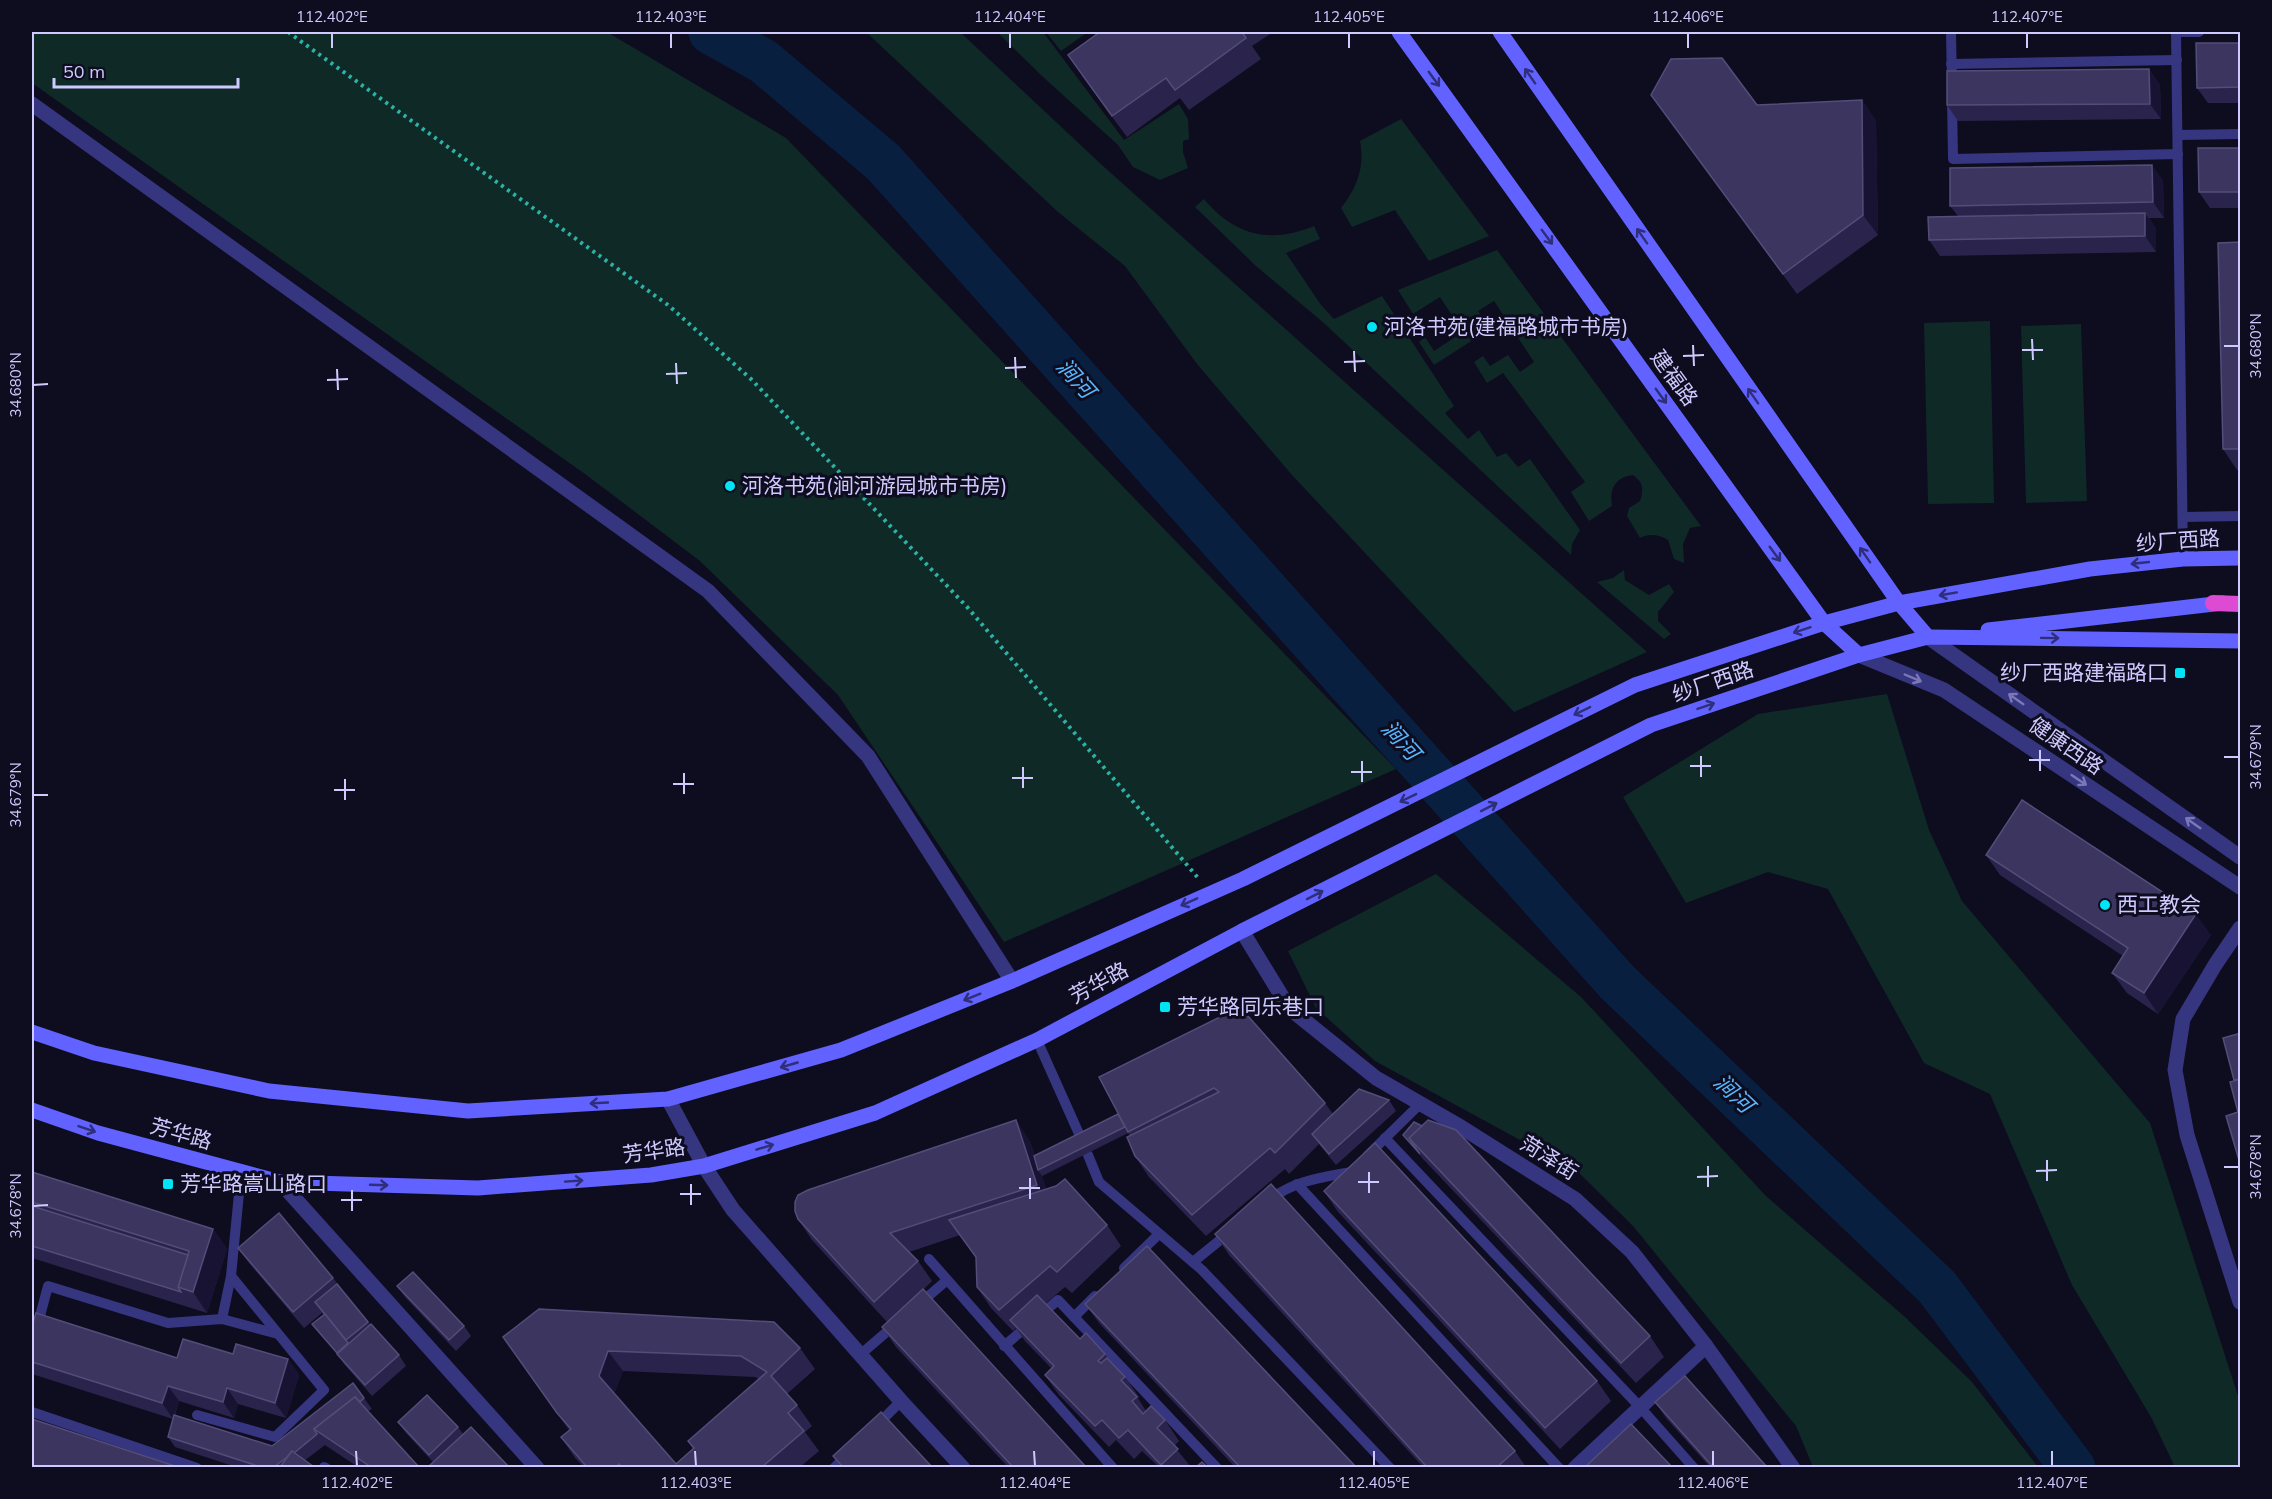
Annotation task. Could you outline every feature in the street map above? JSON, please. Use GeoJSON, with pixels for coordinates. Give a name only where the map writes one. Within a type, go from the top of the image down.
{"type":"FeatureCollection","features":[{"type":"Feature","properties":{"kind":"highway"},"geometry":{"type":"LineString","coordinates":[[2213,603],[2241,604]]}},
{"type":"Feature","properties":{"kind":"main road","name":"建福路"},"geometry":{"type":"LineString","coordinates":[[1399,32],[1824,623],[1859,655]]}},
{"type":"Feature","properties":{"kind":"main road"},"geometry":{"type":"LineString","coordinates":[[1500,32],[1899,603],[1928,637],[2213,603]]}},
{"type":"Feature","properties":{"kind":"main road","name":"纱厂西路"},"geometry":{"type":"LineString","coordinates":[[1243,879],[1635,686],[1824,623],[1899,603],[2090,569],[2183,559],[2241,558]]}},
{"type":"Feature","properties":{"kind":"main road","name":"纱厂西路"},"geometry":{"type":"LineString","coordinates":[[1242,931],[1651,725],[1859,655],[1928,637],[2241,641]]}},
{"type":"Feature","properties":{"kind":"main road","name":"芳华路"},"geometry":{"type":"LineString","coordinates":[[32,1032],[94,1053],[269,1091],[468,1111],[668,1099],[841,1050],[1012,981],[1243,879]]}},
{"type":"Feature","properties":{"kind":"main road","name":"芳华路"},"geometry":{"type":"LineString","coordinates":[[32,1110],[98,1133],[280,1182],[478,1188],[651,1175],[704,1166],[875,1113],[1037,1040],[1242,931]]}},
{"type":"Feature","properties":{"kind":"street"},"geometry":{"type":"LineString","coordinates":[[32,104],[708,591],[868,756],[1012,981]]}},
{"type":"Feature","properties":{"kind":"street","name":"健康西路"},"geometry":{"type":"LineString","coordinates":[[1928,637],[2241,857]]}},
{"type":"Feature","properties":{"kind":"street","name":"健康西路"},"geometry":{"type":"LineString","coordinates":[[1859,655],[1944,690],[2241,887]]}},
{"type":"Feature","properties":{"kind":"street"},"geometry":{"type":"LineString","coordinates":[[2241,928],[2215,965],[2183,1019],[2175,1070],[2187,1135],[2241,1302]]}},
{"type":"Feature","properties":{"kind":"street","name":"菏泽街"},"geometry":{"type":"LineString","coordinates":[[1242,931],[1289,1008],[1376,1078],[1575,1199],[1632,1252],[1706,1346],[1793,1467]]}},
{"type":"Feature","properties":{"kind":"street"},"geometry":{"type":"LineString","coordinates":[[668,1099],[704,1166],[733,1210],[901,1401],[963,1467]]}},
{"type":"Feature","properties":{"kind":"street"},"geometry":{"type":"LineString","coordinates":[[280,1182],[352,1265],[537,1467]]}},
{"type":"Feature","properties":{"kind":"street"},"geometry":{"type":"LineString","coordinates":[[1575,1467],[1706,1346]]}},
{"type":"Feature","properties":{"kind":"lane"},"geometry":{"type":"LineString","coordinates":[[1951,32],[1953,159],[2178,154]]}},
{"type":"Feature","properties":{"kind":"lane"},"geometry":{"type":"LineString","coordinates":[[2183,559],[2176,32],[2199,32]]}},
{"type":"Feature","properties":{"kind":"lane"},"geometry":{"type":"LineString","coordinates":[[1951,64],[2177,60]]}},
{"type":"Feature","properties":{"kind":"lane"},"geometry":{"type":"LineString","coordinates":[[2178,135],[2241,134]]}},
{"type":"Feature","properties":{"kind":"lane"},"geometry":{"type":"LineString","coordinates":[[2184,517],[2241,516]]}},
{"type":"Feature","properties":{"kind":"lane"},"geometry":{"type":"LineString","coordinates":[[1037,1040],[1080,1136]]}},
{"type":"Feature","properties":{"kind":"lane"},"geometry":{"type":"LineString","coordinates":[[1262,1206],[1280,1192],[1297,1184],[1351,1172],[1420,1104]]}},
{"type":"Feature","properties":{"kind":"lane"},"geometry":{"type":"LineString","coordinates":[[1385,1138],[1694,1467]]}},
{"type":"Feature","properties":{"kind":"lane"},"geometry":{"type":"LineString","coordinates":[[1088,1155],[1099,1182],[1193,1262],[1390,1467]]}},
{"type":"Feature","properties":{"kind":"lane"},"geometry":{"type":"LineString","coordinates":[[222,1319],[231,1276],[241,1173]]}},
{"type":"Feature","properties":{"kind":"lane"},"geometry":{"type":"LineString","coordinates":[[1297,1184],[1559,1467]]}},
{"type":"Feature","properties":{"kind":"lane"},"geometry":{"type":"LineString","coordinates":[[1193,1262],[1236,1227]]}},
{"type":"Feature","properties":{"kind":"lane"},"geometry":{"type":"LineString","coordinates":[[1117,1275],[1159,1234]]}},
{"type":"Feature","properties":{"kind":"lane"},"geometry":{"type":"LineString","coordinates":[[929,1259],[946,1281],[1113,1467]]}},
{"type":"Feature","properties":{"kind":"lane"},"geometry":{"type":"LineString","coordinates":[[197,1415],[275,1437],[324,1390],[231,1276]]}},
{"type":"Feature","properties":{"kind":"lane"},"geometry":{"type":"LineString","coordinates":[[861,1354],[946,1281]]}},
{"type":"Feature","properties":{"kind":"lane"},"geometry":{"type":"LineString","coordinates":[[32,1346],[48,1286],[168,1323],[222,1319],[278,1334]]}},
{"type":"Feature","properties":{"kind":"lane"},"geometry":{"type":"LineString","coordinates":[[1074,1317],[1100,1292]]}},
{"type":"Feature","properties":{"kind":"lane"},"geometry":{"type":"LineString","coordinates":[[1004,1346],[1058,1300],[1217,1467]]}},
{"type":"Feature","properties":{"kind":"lane"},"geometry":{"type":"LineString","coordinates":[[868,1434],[901,1401]]}},
{"type":"Feature","properties":{"kind":"lane"},"geometry":{"type":"LineString","coordinates":[[32,1412],[197,1467]]}},
{"type":"Feature","properties":{"kind":"lane"},"geometry":{"type":"LineString","coordinates":[[834,1467],[859,1442]]}},
{"type":"Feature","properties":{"kind":"path"},"geometry":{"type":"LineString","coordinates":[[288,32],[668,305],[751,379],[968,608],[1211,893]]}},
{"type":"Feature","properties":{"kind":"green space"},"geometry":{"type":"Polygon","coordinates":[[[32,32],[607,32],[786,138],[1396,769],[1004,942],[838,695],[700,561],[585,474],[32,83],[32,32]]]}},
{"type":"Feature","properties":{"kind":"green space"},"geometry":{"type":"Polygon","coordinates":[[[866,32],[960,32],[1103,166],[1647,652],[1514,712],[1292,475],[1197,364],[1125,266],[1058,212],[866,32]]]}},
{"type":"Feature","properties":{"kind":"green space"},"geometry":{"type":"Polygon","coordinates":[[[997,32],[1043,32],[1124,140],[1179,104],[1188,119],[1189,139],[1183,141],[1183,152],[1188,168],[1160,180],[1133,167],[1118,145],[997,32]]]}},
{"type":"Feature","properties":{"kind":"green space"},"geometry":{"type":"Polygon","coordinates":[[[1046,32],[1088,32],[1061,51],[1046,32]]]}},
{"type":"Feature","properties":{"kind":"green space"},"geometry":{"type":"Polygon","coordinates":[[[1401,119],[1489,236],[1429,261],[1395,210],[1352,227],[1341,208],[1358,177],[1361,160],[1360,141],[1401,119]]]}},
{"type":"Feature","properties":{"kind":"green space"},"geometry":{"type":"Polygon","coordinates":[[[1204,199],[1228,221],[1241,229],[1254,233],[1283,235],[1314,226],[1320,239],[1286,253],[1321,305],[1334,319],[1382,296],[1454,406],[1445,413],[1468,439],[1479,430],[1497,457],[1506,453],[1518,467],[1530,459],[1580,530],[1572,544],[1571,555],[1325,324],[1256,266],[1195,207],[1204,199]]]}},
{"type":"Feature","properties":{"kind":"green space"},"geometry":{"type":"Polygon","coordinates":[[[1497,250],[1701,526],[1690,528],[1683,544],[1684,563],[1674,559],[1668,540],[1654,535],[1640,538],[1627,516],[1629,508],[1640,501],[1642,493],[1641,483],[1633,475],[1618,481],[1611,494],[1612,506],[1589,521],[1571,492],[1585,482],[1503,373],[1487,383],[1474,362],[1483,356],[1490,366],[1508,355],[1520,372],[1534,362],[1494,301],[1478,311],[1490,329],[1434,365],[1419,342],[1425,337],[1434,351],[1463,332],[1440,297],[1413,314],[1398,290],[1497,250]]]}},
{"type":"Feature","properties":{"kind":"green space"},"geometry":{"type":"Polygon","coordinates":[[[1990,321],[1994,503],[1928,504],[1924,323],[1990,321]]]}},
{"type":"Feature","properties":{"kind":"green space"},"geometry":{"type":"Polygon","coordinates":[[[2081,324],[2087,501],[2026,503],[2021,326],[2081,324]]]}},
{"type":"Feature","properties":{"kind":"green space"},"geometry":{"type":"Polygon","coordinates":[[[1624,570],[1625,580],[1649,595],[1669,584],[1674,592],[1658,612],[1658,621],[1671,634],[1664,639],[1597,582],[1613,578],[1624,570]]]}},
{"type":"Feature","properties":{"kind":"green space"},"geometry":{"type":"Polygon","coordinates":[[[1887,694],[1929,830],[1962,901],[2150,1123],[2240,1402],[2240,1467],[2175,1467],[2151,1417],[2072,1285],[1990,1094],[1924,1063],[1828,889],[1768,872],[1686,903],[1623,797],[1758,714],[1887,694]]]}},
{"type":"Feature","properties":{"kind":"green space"},"geometry":{"type":"Polygon","coordinates":[[[1436,874],[1581,997],[1766,1196],[1905,1317],[1972,1382],[2038,1467],[1813,1467],[1796,1426],[1633,1226],[1577,1171],[1375,1061],[1316,1008],[1288,951],[1436,874]]]}},
{"type":"Feature","properties":{"kind":"building"},"geometry":{"type":"Polygon","coordinates":[[[1100,32],[1242,32],[1246,38],[1175,90],[1166,78],[1112,116],[1068,55],[1100,32]]]}},
{"type":"Feature","properties":{"kind":"building"},"geometry":{"type":"Polygon","coordinates":[[[2196,43],[2241,43],[2241,87],[2197,88],[2196,43]]]}},
{"type":"Feature","properties":{"kind":"building"},"geometry":{"type":"Polygon","coordinates":[[[1722,58],[1757,105],[1862,100],[1863,215],[1783,274],[1651,95],[1671,59],[1722,58]]]}},
{"type":"Feature","properties":{"kind":"building"},"geometry":{"type":"Polygon","coordinates":[[[2149,69],[2150,104],[1947,105],[1947,71],[2149,69]]]}},
{"type":"Feature","properties":{"kind":"building"},"geometry":{"type":"Polygon","coordinates":[[[2198,148],[2241,148],[2241,192],[2199,192],[2198,148]]]}},
{"type":"Feature","properties":{"kind":"building"},"geometry":{"type":"Polygon","coordinates":[[[2152,165],[2153,202],[1950,206],[1950,168],[2152,165]]]}},
{"type":"Feature","properties":{"kind":"building"},"geometry":{"type":"Polygon","coordinates":[[[2145,213],[2145,236],[1929,240],[1928,217],[2145,213]]]}},
{"type":"Feature","properties":{"kind":"building"},"geometry":{"type":"Polygon","coordinates":[[[2241,242],[2241,449],[2223,449],[2218,243],[2241,242]]]}},
{"type":"Feature","properties":{"kind":"building","name":"西工教会"},"geometry":{"type":"Polygon","coordinates":[[[2022,800],[2196,914],[2144,993],[2112,973],[2128,948],[1986,855],[2022,800]]]}},
{"type":"Feature","properties":{"kind":"building"},"geometry":{"type":"Polygon","coordinates":[[[1240,1007],[1325,1103],[1275,1153],[1270,1148],[1192,1215],[1135,1156],[1127,1137],[1219,1092],[1214,1088],[1128,1132],[1099,1077],[1240,1007]]]}},
{"type":"Feature","properties":{"kind":"building"},"geometry":{"type":"Polygon","coordinates":[[[2241,1033],[2241,1079],[2234,1080],[2223,1038],[2241,1033]]]}},
{"type":"Feature","properties":{"kind":"building"},"geometry":{"type":"Polygon","coordinates":[[[2241,1079],[2241,1167],[2226,1116],[2238,1112],[2230,1082],[2241,1079]]]}},
{"type":"Feature","properties":{"kind":"building"},"geometry":{"type":"Polygon","coordinates":[[[1359,1089],[1389,1100],[1329,1154],[1312,1134],[1359,1089]]]}},
{"type":"Feature","properties":{"kind":"building"},"geometry":{"type":"Polygon","coordinates":[[[1118,1114],[1125,1127],[1038,1170],[1034,1156],[1118,1114]]]}},
{"type":"Feature","properties":{"kind":"building"},"geometry":{"type":"Polygon","coordinates":[[[1016,1120],[1037,1185],[890,1233],[918,1261],[874,1302],[798,1219],[795,1202],[798,1195],[808,1190],[1016,1120]]]}},
{"type":"Feature","properties":{"kind":"building"},"geometry":{"type":"Polygon","coordinates":[[[1428,1120],[1456,1130],[1650,1336],[1621,1363],[1409,1138],[1428,1120]]]}},
{"type":"Feature","properties":{"kind":"building"},"geometry":{"type":"Polygon","coordinates":[[[1414,1122],[1422,1126],[1409,1138],[1420,1154],[1403,1135],[1414,1122]]]}},
{"type":"Feature","properties":{"kind":"building"},"geometry":{"type":"Polygon","coordinates":[[[1375,1143],[1597,1381],[1545,1428],[1324,1191],[1375,1143]]]}},
{"type":"Feature","properties":{"kind":"building"},"geometry":{"type":"Polygon","coordinates":[[[32,1172],[213,1229],[193,1292],[178,1287],[189,1251],[32,1202],[32,1172]]]}},
{"type":"Feature","properties":{"kind":"building"},"geometry":{"type":"Polygon","coordinates":[[[1065,1179],[1107,1225],[1057,1272],[1050,1266],[999,1310],[977,1287],[976,1257],[949,1220],[1056,1186],[1065,1179]]]}},
{"type":"Feature","properties":{"kind":"building"},"geometry":{"type":"Polygon","coordinates":[[[1271,1184],[1515,1451],[1497,1467],[1427,1467],[1215,1234],[1271,1184]]]}},
{"type":"Feature","properties":{"kind":"building"},"geometry":{"type":"Polygon","coordinates":[[[32,1206],[188,1255],[178,1287],[181,1292],[32,1246],[32,1206]]]}},
{"type":"Feature","properties":{"kind":"building"},"geometry":{"type":"Polygon","coordinates":[[[279,1213],[333,1278],[293,1312],[238,1248],[279,1213]]]}},
{"type":"Feature","properties":{"kind":"building"},"geometry":{"type":"Polygon","coordinates":[[[1147,1246],[1356,1467],[1240,1467],[1085,1304],[1147,1246]]]}},
{"type":"Feature","properties":{"kind":"building"},"geometry":{"type":"Polygon","coordinates":[[[413,1272],[464,1326],[449,1340],[397,1286],[413,1272]]]}},
{"type":"Feature","properties":{"kind":"building"},"geometry":{"type":"Polygon","coordinates":[[[337,1284],[368,1322],[346,1340],[315,1302],[337,1284]]]}},
{"type":"Feature","properties":{"kind":"building"},"geometry":{"type":"Polygon","coordinates":[[[923,1289],[1086,1467],[1013,1467],[882,1327],[923,1289]]]}},
{"type":"Feature","properties":{"kind":"building"},"geometry":{"type":"Polygon","coordinates":[[[1037,1295],[1080,1339],[1086,1333],[1105,1354],[1098,1361],[1101,1363],[1107,1358],[1125,1377],[1121,1380],[1137,1397],[1132,1401],[1143,1414],[1151,1406],[1165,1420],[1157,1428],[1178,1449],[1161,1465],[1128,1430],[1119,1438],[1102,1420],[1095,1426],[1045,1375],[1054,1366],[1010,1320],[1037,1295]]]}},
{"type":"Feature","properties":{"kind":"building"},"geometry":{"type":"Polygon","coordinates":[[[539,1309],[774,1322],[800,1348],[771,1376],[797,1405],[788,1413],[804,1431],[762,1467],[622,1467],[619,1464],[615,1467],[587,1467],[561,1437],[571,1429],[503,1337],[539,1309]],[[608,1351],[599,1376],[676,1464],[694,1448],[688,1441],[767,1372],[741,1356],[608,1351]]]}},
{"type":"Feature","properties":{"kind":"building"},"geometry":{"type":"Polygon","coordinates":[[[36,1313],[177,1358],[183,1339],[233,1354],[236,1344],[288,1359],[275,1403],[227,1388],[223,1402],[168,1386],[162,1403],[32,1362],[32,1326],[36,1313]]]}},
{"type":"Feature","properties":{"kind":"building"},"geometry":{"type":"Polygon","coordinates":[[[325,1314],[348,1343],[337,1353],[312,1324],[325,1314]]]}},
{"type":"Feature","properties":{"kind":"building"},"geometry":{"type":"Polygon","coordinates":[[[371,1324],[399,1355],[365,1385],[337,1354],[371,1324]]]}},
{"type":"Feature","properties":{"kind":"building"},"geometry":{"type":"Polygon","coordinates":[[[1685,1376],[1767,1467],[1713,1467],[1655,1402],[1685,1376]]]}},
{"type":"Feature","properties":{"kind":"building"},"geometry":{"type":"Polygon","coordinates":[[[353,1383],[364,1398],[360,1402],[355,1397],[314,1429],[317,1434],[274,1467],[261,1467],[168,1437],[174,1415],[272,1446],[353,1383]]]}},
{"type":"Feature","properties":{"kind":"building"},"geometry":{"type":"Polygon","coordinates":[[[427,1395],[458,1427],[429,1455],[398,1422],[427,1395]]]}},
{"type":"Feature","properties":{"kind":"building"},"geometry":{"type":"Polygon","coordinates":[[[355,1397],[418,1466],[371,1467],[314,1429],[355,1397]]]}},
{"type":"Feature","properties":{"kind":"building"},"geometry":{"type":"Polygon","coordinates":[[[881,1412],[932,1467],[843,1467],[833,1456],[881,1412]]]}},
{"type":"Feature","properties":{"kind":"building"},"geometry":{"type":"Polygon","coordinates":[[[32,1419],[178,1467],[32,1467],[32,1419]]]}},
{"type":"Feature","properties":{"kind":"building"},"geometry":{"type":"Polygon","coordinates":[[[1631,1424],[1672,1467],[1585,1467],[1631,1424]]]}},
{"type":"Feature","properties":{"kind":"building"},"geometry":{"type":"Polygon","coordinates":[[[471,1427],[509,1467],[428,1467],[471,1427]]]}},
{"type":"Feature","properties":{"kind":"building"},"geometry":{"type":"Polygon","coordinates":[[[292,1451],[314,1467],[280,1467],[292,1451]]]}},
{"type":"Feature","properties":{"kind":"building"},"geometry":{"type":"Polygon","coordinates":[[[1202,1462],[1207,1467],[1196,1467],[1202,1462]]]}},
{"type":"Feature","properties":{"kind":"waterway","name":"涧河"},"geometry":{"type":"LineString","coordinates":[[711,32],[763,61],[883,162],[1617,982],[1937,1287],[2073,1468]]}},
{"type":"Feature","properties":{"kind":"place","name":"河洛书苑(建福路城市书房)"},"geometry":{"type":"Point","coordinates":[1372,327]}},
{"type":"Feature","properties":{"kind":"place","name":"河洛书苑(涧河游园城市书房)"},"geometry":{"type":"Point","coordinates":[730,486]}},
{"type":"Feature","properties":{"kind":"place","name":"纱厂西路建福路口"},"geometry":{"type":"Point","coordinates":[2180,673]}},
{"type":"Feature","properties":{"kind":"place","name":"西工教会"},"geometry":{"type":"Point","coordinates":[2105,905]}},
{"type":"Feature","properties":{"kind":"place","name":"芳华路同乐巷口"},"geometry":{"type":"Point","coordinates":[1165,1007]}},
{"type":"Feature","properties":{"kind":"place","name":"芳华路嵩山路口"},"geometry":{"type":"Point","coordinates":[168,1184]}}]}
